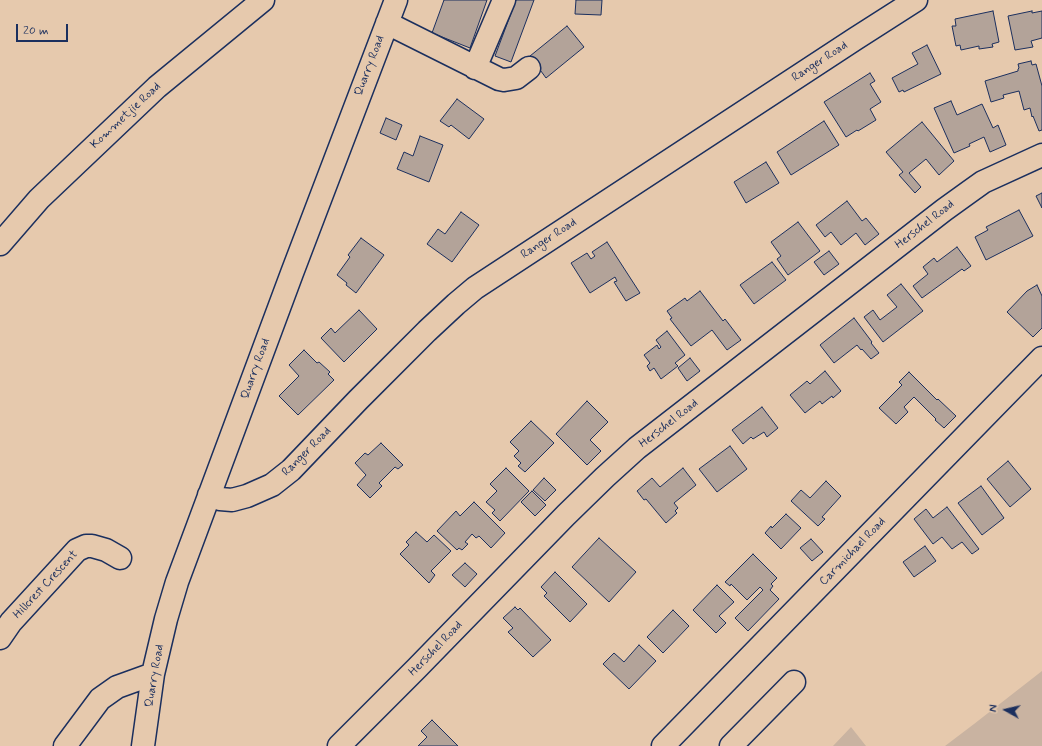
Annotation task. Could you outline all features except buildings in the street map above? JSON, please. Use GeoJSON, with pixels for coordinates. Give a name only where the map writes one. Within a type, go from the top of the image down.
{"type":"FeatureCollection","features":[{"type":"Feature","properties":{"kind":"street","name":"Kommetjie Road"},"geometry":{"type":"LineString","coordinates":[[0,244],[39,199],[157,87],[263,0]]}},
{"type":"Feature","properties":{"kind":"street","name":"Quarry Road"},"geometry":{"type":"LineString","coordinates":[[143,746],[153,674],[175,589],[292,273],[396,0]]}},
{"type":"Feature","properties":{"kind":"street"},"geometry":{"type":"LineString","coordinates":[[475,68],[504,0]]}},
{"type":"Feature","properties":{"kind":"street","name":"Ranger Road"},"geometry":{"type":"LineString","coordinates":[[209,495],[220,499],[232,500],[247,496],[272,485],[292,470],[358,400],[427,331],[475,288],[916,0]]}},
{"type":"Feature","properties":{"kind":"street"},"geometry":{"type":"LineString","coordinates":[[387,23],[499,79],[510,80],[516,78],[529,68]]}},
{"type":"Feature","properties":{"kind":"street","name":"Herschel Road"},"geometry":{"type":"LineString","coordinates":[[339,746],[418,668],[566,515],[637,448],[963,196],[983,182],[1042,155]]}},
{"type":"Feature","properties":{"kind":"street","name":"Carmichael Road"},"geometry":{"type":"LineString","coordinates":[[663,746],[1042,358]]}},
{"type":"Feature","properties":{"kind":"street","name":"Hillcrest Crescent"},"geometry":{"type":"LineString","coordinates":[[0,638],[11,622],[77,550],[86,546],[92,546],[106,550],[120,558]]}},
{"type":"Feature","properties":{"kind":"street"},"geometry":{"type":"LineString","coordinates":[[65,746],[100,699],[117,687],[153,674]]}},
{"type":"Feature","properties":{"kind":"street"},"geometry":{"type":"LineString","coordinates":[[731,746],[794,682]]}},
{"type":"Feature","properties":{"kind":"shaded area"},"geometry":{"type":"Polygon","coordinates":[[[1042,671],[1042,746],[945,746],[974,724],[1042,671]]]}},
{"type":"Feature","properties":{"kind":"shaded area"},"geometry":{"type":"Polygon","coordinates":[[[851,727],[866,746],[833,746],[851,727]]]}}]}
